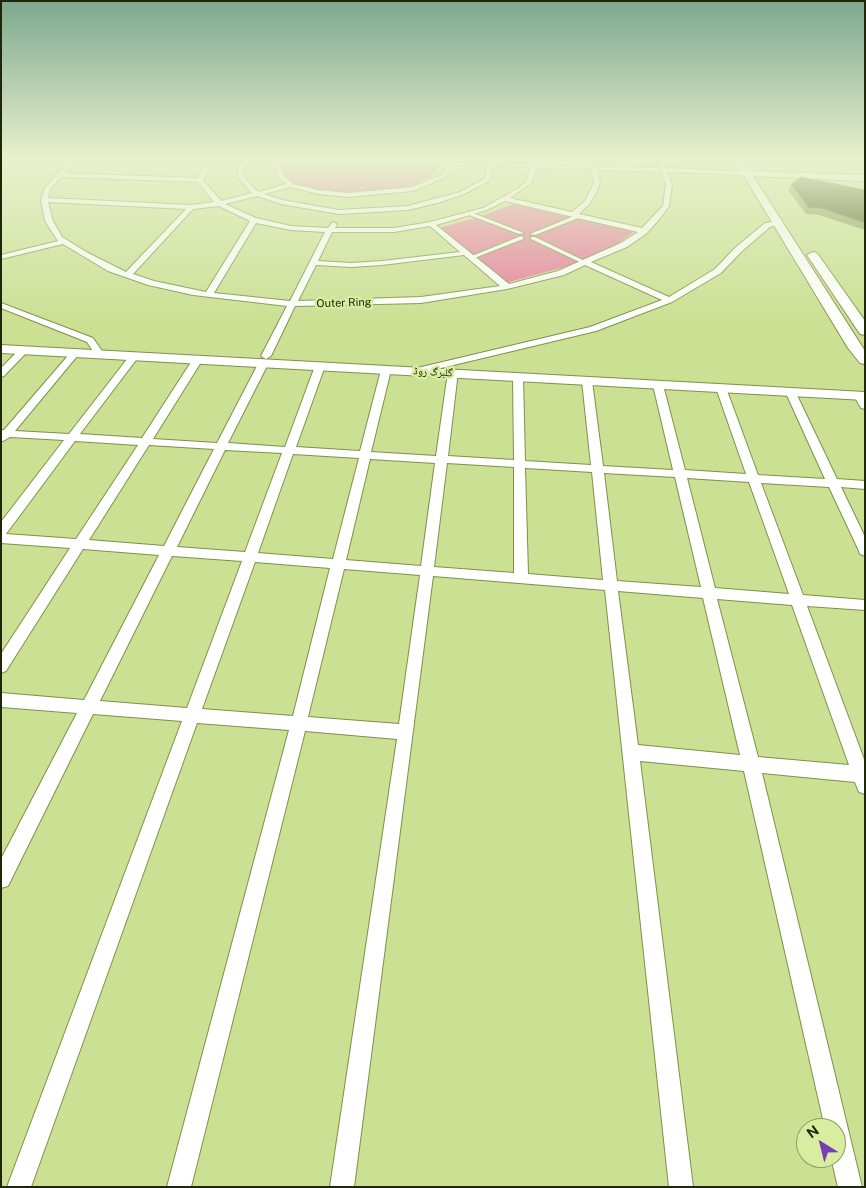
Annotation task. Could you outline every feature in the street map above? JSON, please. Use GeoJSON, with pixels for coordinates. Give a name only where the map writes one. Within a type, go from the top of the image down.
{"type":"FeatureCollection","features":[{"type":"Feature","properties":{"kind":"main road"},"geometry":{"type":"LineString","coordinates":[[778,213],[855,348],[865,360]]}},
{"type":"Feature","properties":{"kind":"main road"},"geometry":{"type":"LineString","coordinates":[[806,244],[865,331]]}},
{"type":"Feature","properties":{"kind":"main road","name":"گلبرگ روڈ"},"geometry":{"type":"LineString","coordinates":[[1,344],[265,360],[386,370],[453,372],[863,396]]}},
{"type":"Feature","properties":{"kind":"main road","name":"گلبرگ روڈ"},"geometry":{"type":"LineString","coordinates":[[1,349],[76,353],[97,351],[134,356],[198,359],[435,365],[863,396]]}},
{"type":"Feature","properties":{"kind":"street","name":"Outer Ring"},"geometry":{"type":"LineString","coordinates":[[47,213],[49,221],[64,241],[85,255],[150,283],[208,295],[293,304],[421,300],[508,287],[561,273],[624,245],[644,231],[659,213]]}},
{"type":"Feature","properties":{"kind":"street"},"geometry":{"type":"LineString","coordinates":[[128,274],[185,213]]}},
{"type":"Feature","properties":{"kind":"street"},"geometry":{"type":"LineString","coordinates":[[239,213],[254,220],[292,228],[330,230],[394,230],[431,224],[471,214],[521,235],[533,236],[586,263],[669,300]]}},
{"type":"Feature","properties":{"kind":"street"},"geometry":{"type":"LineString","coordinates":[[1,879],[338,213]]}},
{"type":"Feature","properties":{"kind":"street"},"geometry":{"type":"LineString","coordinates":[[565,213],[644,231]]}},
{"type":"Feature","properties":{"kind":"street"},"geometry":{"type":"LineString","coordinates":[[533,236],[578,213]]}},
{"type":"Feature","properties":{"kind":"street"},"geometry":{"type":"LineString","coordinates":[[208,295],[254,220]]}},
{"type":"Feature","properties":{"kind":"street"},"geometry":{"type":"LineString","coordinates":[[416,371],[593,329],[669,300],[718,271],[738,250],[768,225],[784,222]]}},
{"type":"Feature","properties":{"kind":"street"},"geometry":{"type":"LineString","coordinates":[[431,224],[508,287]]}},
{"type":"Feature","properties":{"kind":"street"},"geometry":{"type":"LineString","coordinates":[[314,263],[382,264],[467,255],[521,235]]}},
{"type":"Feature","properties":{"kind":"street"},"geometry":{"type":"LineString","coordinates":[[1,257],[64,241]]}},
{"type":"Feature","properties":{"kind":"street"},"geometry":{"type":"LineString","coordinates":[[1,305],[84,337],[90,340],[97,351]]}},
{"type":"Feature","properties":{"kind":"street"},"geometry":{"type":"LineString","coordinates":[[1,374],[24,350]]}},
{"type":"Feature","properties":{"kind":"street"},"geometry":{"type":"LineString","coordinates":[[3,435],[76,353]]}},
{"type":"Feature","properties":{"kind":"street"},"geometry":{"type":"LineString","coordinates":[[1,531],[134,356]]}},
{"type":"Feature","properties":{"kind":"street"},"geometry":{"type":"LineString","coordinates":[[1,666],[198,359]]}},
{"type":"Feature","properties":{"kind":"street"},"geometry":{"type":"LineString","coordinates":[[19,1187],[320,366]]}},
{"type":"Feature","properties":{"kind":"street"},"geometry":{"type":"LineString","coordinates":[[179,1187],[299,723],[386,370]]}},
{"type":"Feature","properties":{"kind":"street"},"geometry":{"type":"LineString","coordinates":[[342,1187],[406,732],[440,459],[453,372]]}},
{"type":"Feature","properties":{"kind":"street"},"geometry":{"type":"LineString","coordinates":[[518,377],[521,578]]}},
{"type":"Feature","properties":{"kind":"street"},"geometry":{"type":"LineString","coordinates":[[586,381],[681,1187]]}},
{"type":"Feature","properties":{"kind":"street"},"geometry":{"type":"LineString","coordinates":[[658,385],[751,764],[850,1187]]}},
{"type":"Feature","properties":{"kind":"street"},"geometry":{"type":"LineString","coordinates":[[631,752],[863,778],[721,388]]}},
{"type":"Feature","properties":{"kind":"street"},"geometry":{"type":"LineString","coordinates":[[790,392],[865,551]]}},
{"type":"Feature","properties":{"kind":"street"},"geometry":{"type":"LineString","coordinates":[[3,435],[146,441],[865,485]]}},
{"type":"Feature","properties":{"kind":"street"},"geometry":{"type":"LineString","coordinates":[[1,538],[865,605]]}},
{"type":"Feature","properties":{"kind":"street"},"geometry":{"type":"LineString","coordinates":[[1,700],[406,732]]}},
{"type":"Feature","properties":{"kind":"shaded area"},"geometry":{"type":"Polygon","coordinates":[[[488,213],[554,213],[634,232],[617,244],[593,256],[565,267],[505,283],[435,229],[488,213]]]}},
{"type":"Feature","properties":{"kind":"building"},"geometry":{"type":"Polygon","coordinates":[[[837,213],[865,213],[865,223],[837,213]]]}}]}
